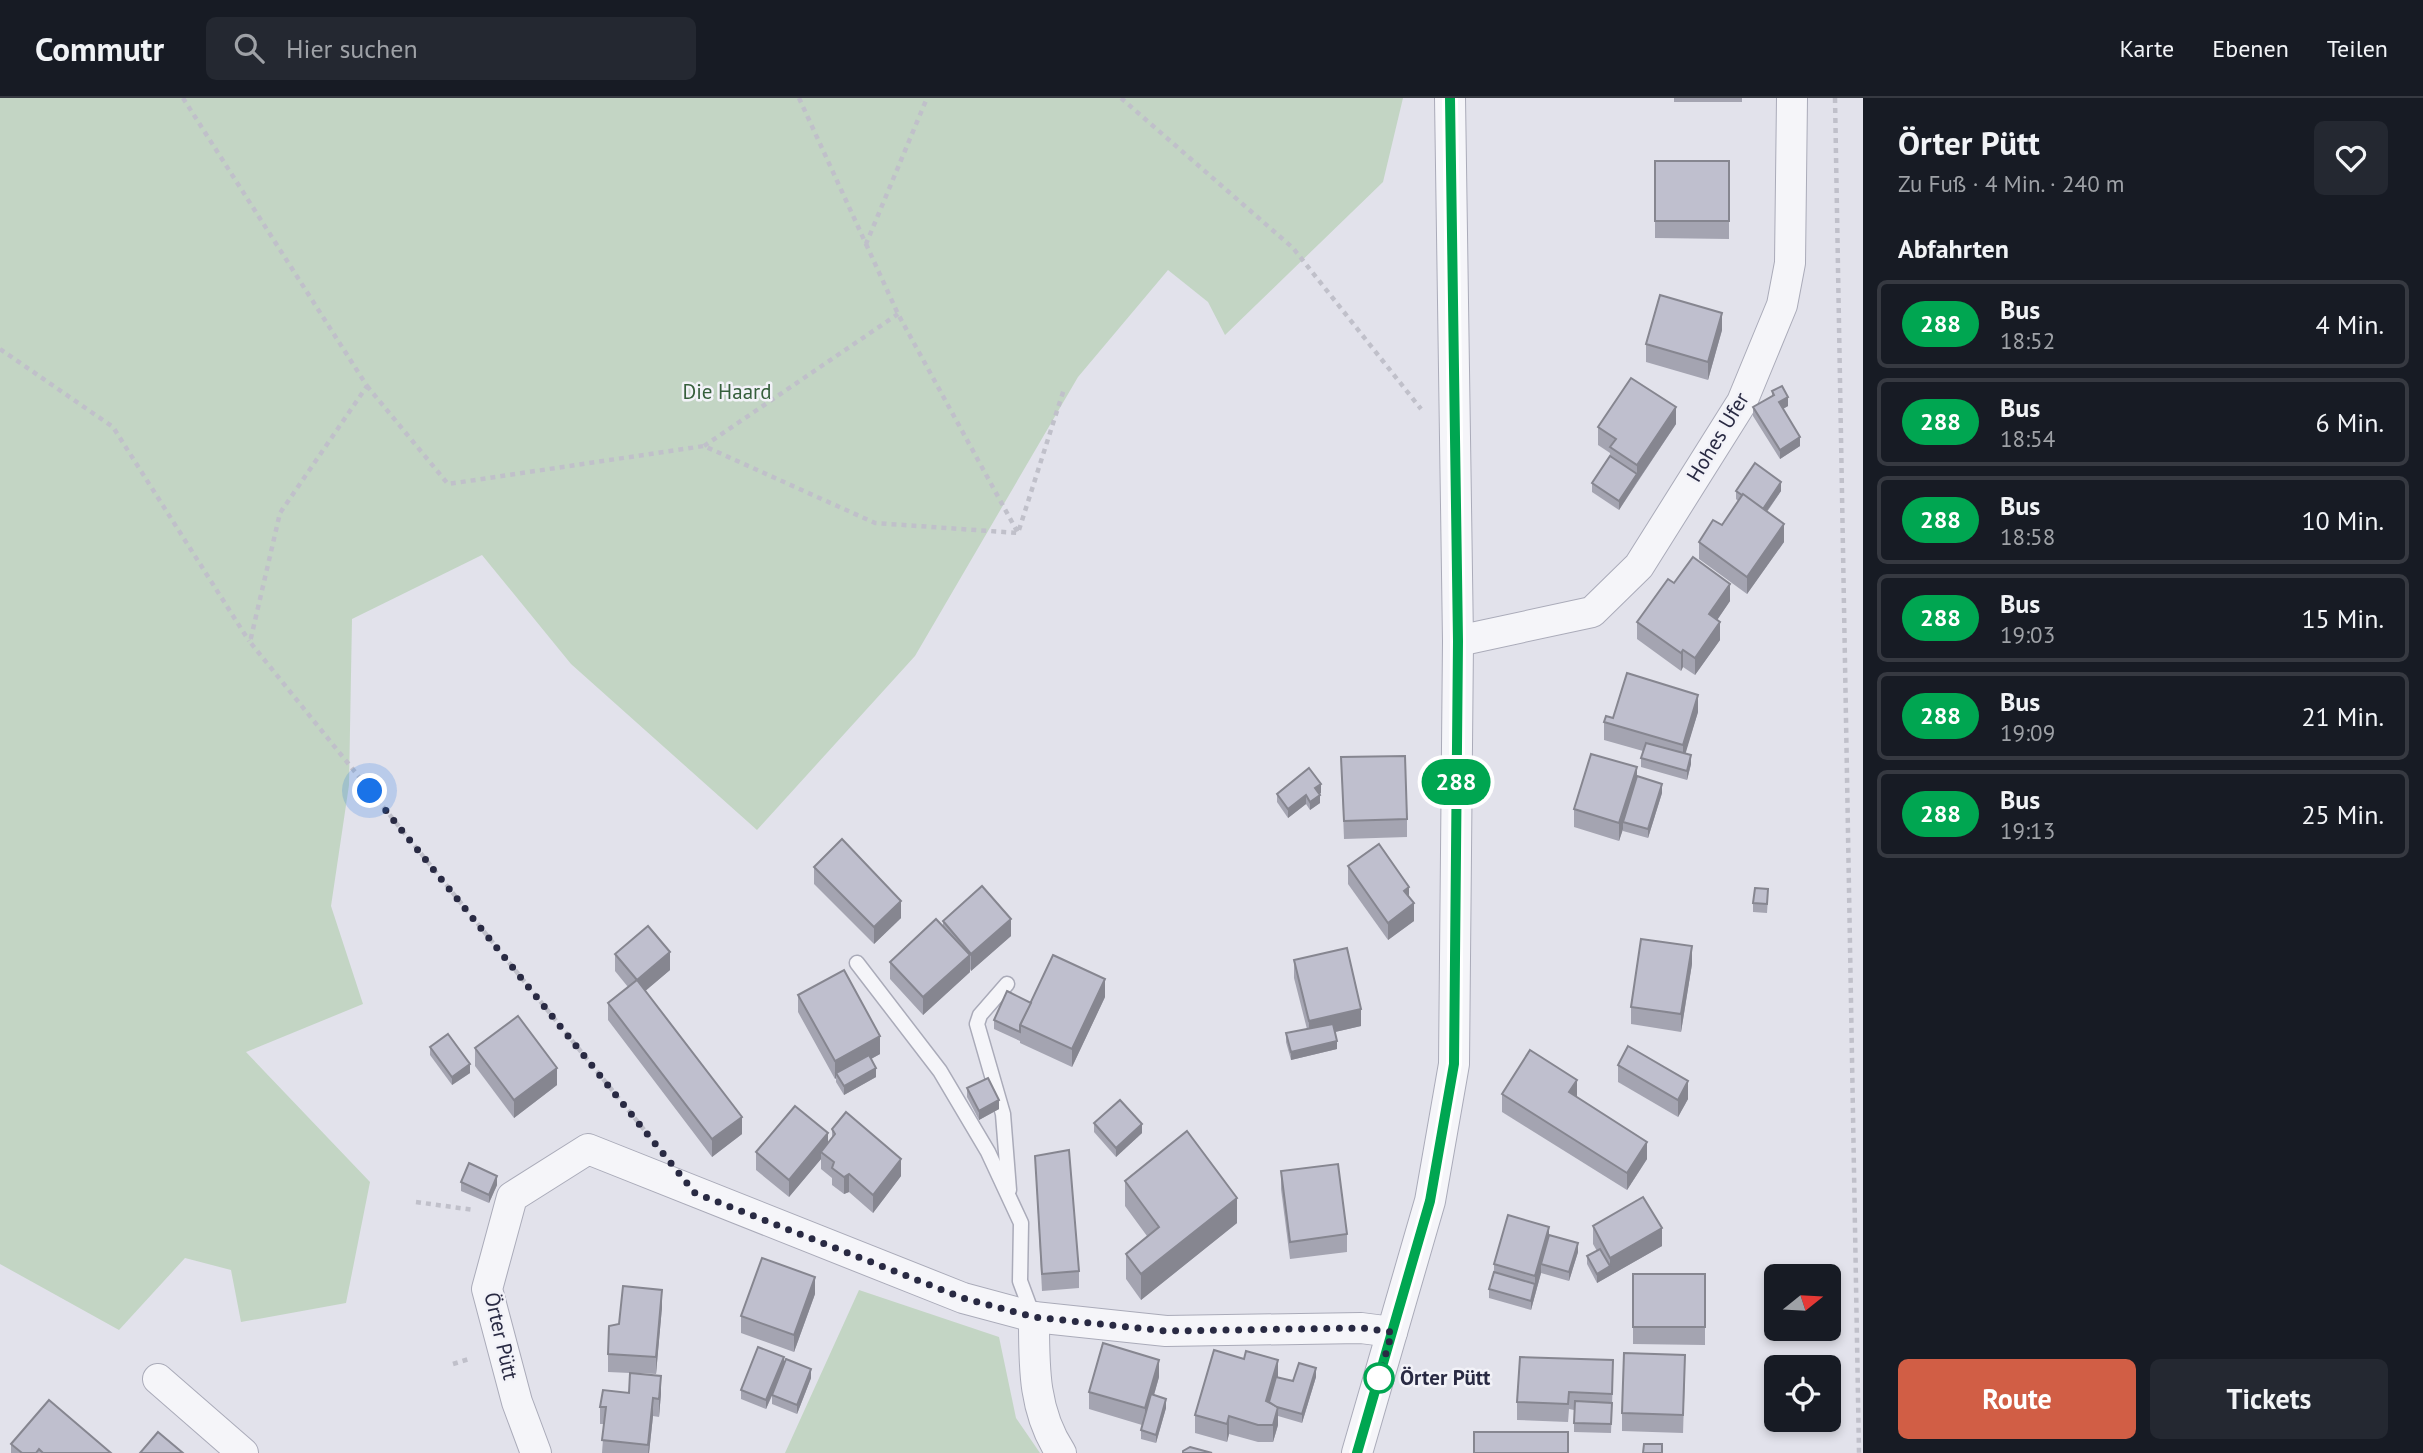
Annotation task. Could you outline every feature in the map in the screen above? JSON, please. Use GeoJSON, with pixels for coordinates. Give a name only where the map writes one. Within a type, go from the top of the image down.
{"type":"FeatureCollection","features":[{"type":"Feature","properties":{"kind":"street"},"geometry":{"type":"LineString","coordinates":[[1357,1453],[1430,1201],[1454,1064],[1458,641],[1450,98]]}},
{"type":"Feature","properties":{"kind":"street","name":"Hohes Ufer"},"geometry":{"type":"LineString","coordinates":[[1458,641],[1592,612],[1639,566],[1742,402],[1782,305],[1790,263],[1792,98]]}},
{"type":"Feature","properties":{"kind":"street"},"geometry":{"type":"LineString","coordinates":[[512,1197],[588,1149],[963,1298],[1034,1317],[1166,1331],[1362,1328],[1392,1332]]}},
{"type":"Feature","properties":{"kind":"street","name":"Örter Pütt"},"geometry":{"type":"LineString","coordinates":[[512,1197],[486,1289],[517,1402],[536,1453]]}},
{"type":"Feature","properties":{"kind":"street"},"geometry":{"type":"LineString","coordinates":[[1034,1317],[1034,1385],[1050,1436],[1061,1453]]}},
{"type":"Feature","properties":{"kind":"street"},"geometry":{"type":"LineString","coordinates":[[158,1379],[243,1453]]}},
{"type":"Feature","properties":{"kind":"lane"},"geometry":{"type":"LineString","coordinates":[[858,963],[959,1100],[1009,1195],[1021,1223],[1020,1281],[1034,1317]]}},
{"type":"Feature","properties":{"kind":"lane"},"geometry":{"type":"LineString","coordinates":[[1007,984],[980,1015],[976,1024],[1003,1114],[1009,1195]]}},
{"type":"Feature","properties":{"kind":"path"},"geometry":{"type":"LineString","coordinates":[[183,98],[368,386],[448,484],[704,446],[898,314]]}},
{"type":"Feature","properties":{"kind":"path"},"geometry":{"type":"LineString","coordinates":[[799,98],[898,314],[1018,533]]}},
{"type":"Feature","properties":{"kind":"path"},"geometry":{"type":"LineString","coordinates":[[866,244],[927,98]]}},
{"type":"Feature","properties":{"kind":"path"},"geometry":{"type":"LineString","coordinates":[[1121,98],[1293,248],[1422,410]]}},
{"type":"Feature","properties":{"kind":"path"},"geometry":{"type":"LineString","coordinates":[[1835,98],[1859,1453]]}},
{"type":"Feature","properties":{"kind":"path"},"geometry":{"type":"LineString","coordinates":[[0,349],[113,426],[250,642],[652,1139]]}},
{"type":"Feature","properties":{"kind":"path"},"geometry":{"type":"LineString","coordinates":[[250,642],[280,513],[368,386]]}},
{"type":"Feature","properties":{"kind":"path"},"geometry":{"type":"LineString","coordinates":[[1018,533],[1064,389]]}},
{"type":"Feature","properties":{"kind":"path"},"geometry":{"type":"LineString","coordinates":[[704,446],[874,523],[1018,533]]}},
{"type":"Feature","properties":{"kind":"path"},"geometry":{"type":"LineString","coordinates":[[416,1202],[489,1213],[512,1197]]}},
{"type":"Feature","properties":{"kind":"green space","name":"Die Haard"},"geometry":{"type":"Polygon","coordinates":[[[0,98],[1403,98],[1383,182],[1225,335],[1208,302],[1168,270],[1078,377],[915,656],[757,830],[571,664],[482,555],[352,619],[349,785],[331,906],[363,1004],[246,1052],[370,1182],[346,1303],[241,1322],[231,1270],[185,1258],[119,1330],[0,1264],[0,98]]]}},
{"type":"Feature","properties":{"kind":"green space"},"geometry":{"type":"Polygon","coordinates":[[[859,1290],[999,1337],[1016,1418],[1040,1453],[785,1453],[859,1290]]]}},
{"type":"Feature","properties":{"kind":"building"},"geometry":{"type":"Polygon","coordinates":[[[1655,161],[1729,161],[1729,221],[1655,221],[1655,161]]]}},
{"type":"Feature","properties":{"kind":"building"},"geometry":{"type":"Polygon","coordinates":[[[1660,295],[1722,313],[1708,362],[1646,344],[1660,295]]]}},
{"type":"Feature","properties":{"kind":"building"},"geometry":{"type":"Polygon","coordinates":[[[1631,378],[1676,407],[1637,465],[1610,447],[1616,439],[1598,427],[1631,378]]]}},
{"type":"Feature","properties":{"kind":"building"},"geometry":{"type":"Polygon","coordinates":[[[1782,386],[1788,397],[1779,402],[1800,437],[1780,450],[1753,407],[1774,395],[1772,391],[1782,386]]]}},
{"type":"Feature","properties":{"kind":"building"},"geometry":{"type":"Polygon","coordinates":[[[1610,456],[1637,474],[1619,501],[1592,483],[1610,456]]]}},
{"type":"Feature","properties":{"kind":"building"},"geometry":{"type":"Polygon","coordinates":[[[1755,463],[1781,482],[1763,509],[1736,491],[1755,463]]]}},
{"type":"Feature","properties":{"kind":"building"},"geometry":{"type":"Polygon","coordinates":[[[1743,494],[1784,524],[1747,577],[1699,542],[1713,520],[1722,525],[1743,494]]]}},
{"type":"Feature","properties":{"kind":"building"},"geometry":{"type":"Polygon","coordinates":[[[1693,557],[1730,584],[1709,614],[1720,622],[1695,658],[1683,650],[1681,653],[1637,622],[1668,579],[1674,583],[1693,557]]]}},
{"type":"Feature","properties":{"kind":"building"},"geometry":{"type":"Polygon","coordinates":[[[1627,673],[1698,695],[1683,745],[1604,722],[1606,716],[1613,718],[1627,673]]]}},
{"type":"Feature","properties":{"kind":"building"},"geometry":{"type":"Polygon","coordinates":[[[1646,743],[1691,755],[1687,771],[1641,758],[1646,743]]]}},
{"type":"Feature","properties":{"kind":"building"},"geometry":{"type":"Polygon","coordinates":[[[1591,754],[1637,767],[1619,823],[1574,809],[1591,754]]]}},
{"type":"Feature","properties":{"kind":"building"},"geometry":{"type":"Polygon","coordinates":[[[1405,756],[1407,819],[1344,821],[1341,757],[1405,756]]]}},
{"type":"Feature","properties":{"kind":"building"},"geometry":{"type":"Polygon","coordinates":[[[1309,768],[1321,784],[1315,788],[1320,795],[1310,802],[1306,795],[1288,809],[1277,794],[1309,768]]]}},
{"type":"Feature","properties":{"kind":"building"},"geometry":{"type":"Polygon","coordinates":[[[1637,776],[1662,784],[1648,829],[1623,822],[1637,776]]]}},
{"type":"Feature","properties":{"kind":"building"},"geometry":{"type":"Polygon","coordinates":[[[842,839],[901,901],[874,927],[814,867],[842,839]]]}},
{"type":"Feature","properties":{"kind":"building"},"geometry":{"type":"Polygon","coordinates":[[[1379,844],[1409,887],[1404,891],[1414,903],[1388,923],[1348,866],[1379,844]]]}},
{"type":"Feature","properties":{"kind":"building"},"geometry":{"type":"Polygon","coordinates":[[[982,886],[1011,919],[971,954],[943,921],[982,886]]]}},
{"type":"Feature","properties":{"kind":"building"},"geometry":{"type":"Polygon","coordinates":[[[1755,888],[1768,889],[1767,904],[1753,903],[1755,888]]]}},
{"type":"Feature","properties":{"kind":"building"},"geometry":{"type":"Polygon","coordinates":[[[936,919],[970,955],[923,997],[890,962],[936,919]]]}},
{"type":"Feature","properties":{"kind":"building"},"geometry":{"type":"Polygon","coordinates":[[[648,926],[670,952],[637,980],[615,954],[648,926]]]}},
{"type":"Feature","properties":{"kind":"building"},"geometry":{"type":"Polygon","coordinates":[[[1641,939],[1692,946],[1681,1014],[1631,1007],[1641,939]]]}},
{"type":"Feature","properties":{"kind":"building"},"geometry":{"type":"Polygon","coordinates":[[[1347,948],[1361,1009],[1309,1021],[1294,960],[1347,948]]]}},
{"type":"Feature","properties":{"kind":"building"},"geometry":{"type":"Polygon","coordinates":[[[1053,955],[1105,979],[1072,1049],[1020,1025],[1053,955]]]}},
{"type":"Feature","properties":{"kind":"building"},"geometry":{"type":"Polygon","coordinates":[[[844,970],[880,1036],[835,1061],[798,995],[844,970]]]}},
{"type":"Feature","properties":{"kind":"building"},"geometry":{"type":"Polygon","coordinates":[[[637,980],[742,1117],[712,1139],[608,1003],[637,980]]]}},
{"type":"Feature","properties":{"kind":"building"},"geometry":{"type":"Polygon","coordinates":[[[1007,991],[1031,1003],[1020,1025],[1020,1032],[994,1020],[1007,991]]]}},
{"type":"Feature","properties":{"kind":"building"},"geometry":{"type":"Polygon","coordinates":[[[518,1016],[557,1068],[514,1100],[475,1048],[518,1016]]]}},
{"type":"Feature","properties":{"kind":"building"},"geometry":{"type":"Polygon","coordinates":[[[1333,1024],[1337,1041],[1291,1052],[1286,1033],[1333,1024]]]}},
{"type":"Feature","properties":{"kind":"building"},"geometry":{"type":"Polygon","coordinates":[[[448,1034],[470,1064],[452,1077],[430,1047],[448,1034]]]}},
{"type":"Feature","properties":{"kind":"building"},"geometry":{"type":"Polygon","coordinates":[[[1628,1046],[1688,1081],[1678,1100],[1618,1065],[1628,1046]]]}},
{"type":"Feature","properties":{"kind":"building"},"geometry":{"type":"Polygon","coordinates":[[[1530,1050],[1577,1080],[1569,1092],[1647,1142],[1627,1173],[1502,1094],[1530,1050]]]}},
{"type":"Feature","properties":{"kind":"building"},"geometry":{"type":"Polygon","coordinates":[[[869,1055],[876,1068],[844,1086],[836,1073],[869,1055]]]}},
{"type":"Feature","properties":{"kind":"building"},"geometry":{"type":"Polygon","coordinates":[[[988,1078],[999,1100],[979,1111],[967,1088],[988,1078]]]}},
{"type":"Feature","properties":{"kind":"building"},"geometry":{"type":"Polygon","coordinates":[[[1120,1100],[1142,1124],[1116,1148],[1094,1123],[1120,1100]]]}},
{"type":"Feature","properties":{"kind":"building"},"geometry":{"type":"Polygon","coordinates":[[[795,1106],[828,1133],[789,1180],[756,1152],[795,1106]]]}},
{"type":"Feature","properties":{"kind":"building"},"geometry":{"type":"Polygon","coordinates":[[[846,1112],[901,1159],[873,1195],[849,1174],[844,1177],[832,1168],[834,1162],[821,1152],[835,1134],[832,1129],[846,1112]]]}},
{"type":"Feature","properties":{"kind":"building"},"geometry":{"type":"Polygon","coordinates":[[[1187,1131],[1237,1198],[1141,1274],[1126,1254],[1159,1227],[1125,1181],[1187,1131]]]}},
{"type":"Feature","properties":{"kind":"building"},"geometry":{"type":"Polygon","coordinates":[[[1069,1150],[1079,1271],[1042,1274],[1035,1156],[1069,1150]]]}},
{"type":"Feature","properties":{"kind":"building"},"geometry":{"type":"Polygon","coordinates":[[[469,1163],[497,1176],[489,1195],[461,1182],[469,1163]]]}},
{"type":"Feature","properties":{"kind":"building"},"geometry":{"type":"Polygon","coordinates":[[[1338,1164],[1347,1234],[1290,1242],[1281,1171],[1338,1164]]]}},
{"type":"Feature","properties":{"kind":"building"},"geometry":{"type":"Polygon","coordinates":[[[1643,1197],[1662,1228],[1610,1258],[1593,1226],[1643,1197]]]}},
{"type":"Feature","properties":{"kind":"building"},"geometry":{"type":"Polygon","coordinates":[[[1508,1215],[1549,1227],[1535,1276],[1494,1264],[1508,1215]]]}},
{"type":"Feature","properties":{"kind":"building"},"geometry":{"type":"Polygon","coordinates":[[[1549,1235],[1578,1243],[1569,1272],[1541,1264],[1549,1235]]]}},
{"type":"Feature","properties":{"kind":"building"},"geometry":{"type":"Polygon","coordinates":[[[1600,1249],[1610,1266],[1597,1274],[1587,1256],[1600,1249]]]}},
{"type":"Feature","properties":{"kind":"building"},"geometry":{"type":"Polygon","coordinates":[[[762,1258],[815,1277],[794,1335],[741,1316],[762,1258]]]}},
{"type":"Feature","properties":{"kind":"building"},"geometry":{"type":"Polygon","coordinates":[[[1494,1272],[1535,1284],[1531,1301],[1489,1289],[1494,1272]]]}},
{"type":"Feature","properties":{"kind":"building"},"geometry":{"type":"Polygon","coordinates":[[[1633,1274],[1705,1274],[1705,1327],[1633,1327],[1633,1274]]]}},
{"type":"Feature","properties":{"kind":"building"},"geometry":{"type":"Polygon","coordinates":[[[623,1286],[662,1290],[656,1357],[608,1354],[609,1326],[619,1324],[623,1286]]]}},
{"type":"Feature","properties":{"kind":"building"},"geometry":{"type":"Polygon","coordinates":[[[1103,1343],[1159,1360],[1145,1408],[1089,1392],[1103,1343]]]}},
{"type":"Feature","properties":{"kind":"building"},"geometry":{"type":"Polygon","coordinates":[[[758,1347],[784,1357],[766,1400],[741,1390],[758,1347]]]}},
{"type":"Feature","properties":{"kind":"building"},"geometry":{"type":"Polygon","coordinates":[[[1214,1350],[1244,1359],[1246,1351],[1278,1360],[1266,1401],[1278,1407],[1273,1425],[1258,1425],[1229,1416],[1227,1424],[1195,1415],[1214,1350]]]}},
{"type":"Feature","properties":{"kind":"building"},"geometry":{"type":"Polygon","coordinates":[[[1624,1353],[1685,1355],[1683,1415],[1622,1413],[1624,1353]]]}},
{"type":"Feature","properties":{"kind":"building"},"geometry":{"type":"Polygon","coordinates":[[[1520,1357],[1613,1360],[1612,1394],[1569,1392],[1568,1404],[1517,1402],[1520,1357]]]}},
{"type":"Feature","properties":{"kind":"building"},"geometry":{"type":"Polygon","coordinates":[[[786,1359],[811,1369],[797,1405],[772,1395],[786,1359]]]}},
{"type":"Feature","properties":{"kind":"building"},"geometry":{"type":"Polygon","coordinates":[[[1299,1363],[1316,1368],[1302,1414],[1269,1402],[1276,1377],[1293,1381],[1299,1363]]]}},
{"type":"Feature","properties":{"kind":"building"},"geometry":{"type":"Polygon","coordinates":[[[630,1373],[661,1376],[659,1399],[653,1398],[648,1445],[602,1440],[606,1407],[600,1407],[603,1390],[629,1393],[630,1373]]]}},
{"type":"Feature","properties":{"kind":"building"},"geometry":{"type":"Polygon","coordinates":[[[1151,1394],[1166,1399],[1156,1435],[1141,1430],[1151,1394]]]}},
{"type":"Feature","properties":{"kind":"building"},"geometry":{"type":"Polygon","coordinates":[[[49,1400],[111,1453],[43,1453],[39,1449],[36,1453],[22,1453],[11,1444],[49,1400]]]}},
{"type":"Feature","properties":{"kind":"building"},"geometry":{"type":"Polygon","coordinates":[[[1575,1401],[1612,1403],[1611,1424],[1574,1423],[1575,1401]]]}},
{"type":"Feature","properties":{"kind":"building"},"geometry":{"type":"Polygon","coordinates":[[[158,1432],[183,1453],[140,1453],[158,1432]]]}},
{"type":"Feature","properties":{"kind":"building"},"geometry":{"type":"Polygon","coordinates":[[[1474,1432],[1568,1432],[1568,1453],[1474,1453],[1474,1432]]]}},
{"type":"Feature","properties":{"kind":"building"},"geometry":{"type":"Polygon","coordinates":[[[1644,1444],[1662,1444],[1662,1453],[1643,1453],[1644,1444]]]}},
{"type":"Feature","properties":{"kind":"building"},"geometry":{"type":"Polygon","coordinates":[[[1190,1447],[1212,1453],[1183,1453],[1190,1447]]]}},
{"type":"Feature","properties":{"kind":"bus line","name":"288"},"geometry":{"type":"LineString","coordinates":[[1357,1453],[1430,1201],[1454,1064],[1458,641],[1450,98]]}},
{"type":"Feature","properties":{"kind":"place","name":"Örter Pütt"},"geometry":{"type":"Point","coordinates":[1379,1378]}},
{"type":"Feature","properties":{"kind":"route"},"geometry":{"type":"LineString","coordinates":[[370,791],[695,1193],[963,1298],[1034,1317],[1166,1331],[1362,1328],[1392,1332],[1378,1382],[1379,1378]]}}]}
